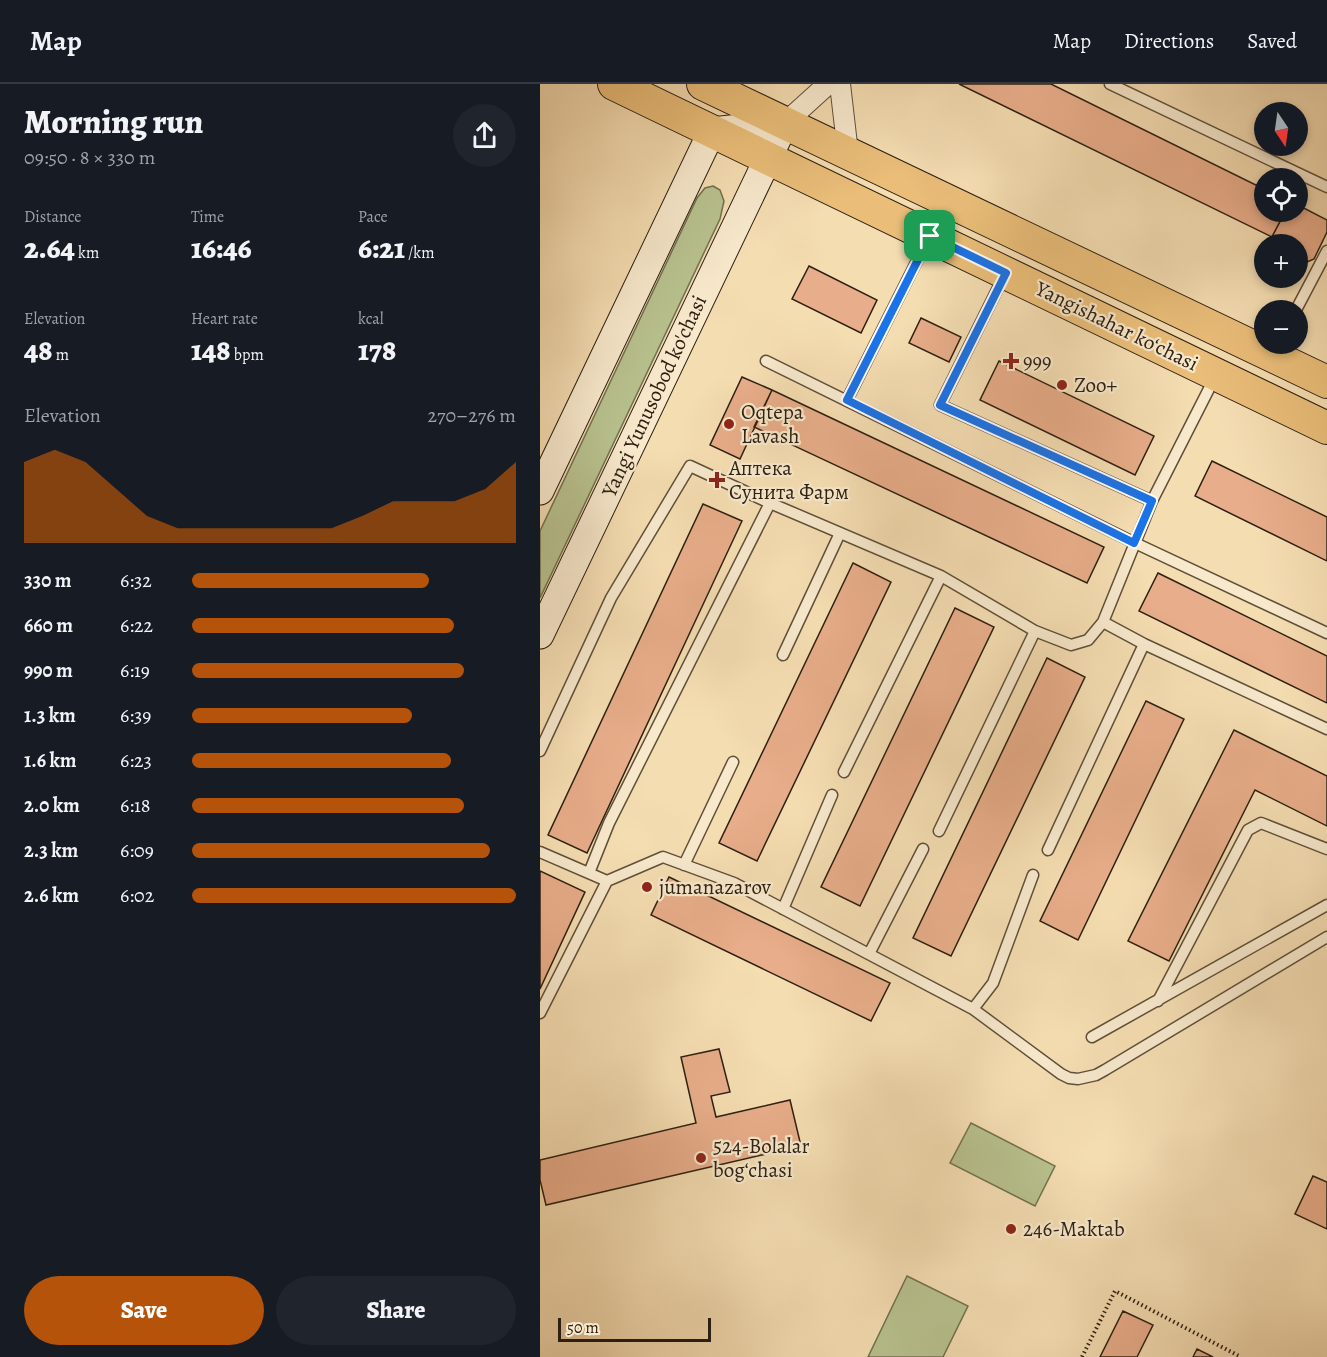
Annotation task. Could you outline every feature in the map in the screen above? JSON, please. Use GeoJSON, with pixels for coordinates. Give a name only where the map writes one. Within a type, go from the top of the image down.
{"type":"FeatureCollection","features":[{"type":"Feature","properties":{"kind":"main road","name":"Yangishahar ko‘chasi"},"geometry":{"type":"LineString","coordinates":[[614,84],[1327,428]]}},
{"type":"Feature","properties":{"kind":"main road","name":"Yangishahar ko‘chasi"},"geometry":{"type":"LineString","coordinates":[[703,84],[1175,310],[1254,342]]}},
{"type":"Feature","properties":{"kind":"main road"},"geometry":{"type":"LineString","coordinates":[[542,482],[712,131],[784,123]]}},
{"type":"Feature","properties":{"kind":"main road","name":"Yangi Yunusobod ko'chasi"},"geometry":{"type":"LineString","coordinates":[[540,635],[784,123]]}},
{"type":"Feature","properties":{"kind":"main road"},"geometry":{"type":"LineString","coordinates":[[1157,346],[1152,333],[1154,320],[1162,312],[1175,310]]}},
{"type":"Feature","properties":{"kind":"main road","name":"Yangishahar ko‘chasi"},"geometry":{"type":"LineString","coordinates":[[1282,354],[1327,382]]}},
{"type":"Feature","properties":{"kind":"street"},"geometry":{"type":"LineString","coordinates":[[784,123],[828,84]]}},
{"type":"Feature","properties":{"kind":"street"},"geometry":{"type":"LineString","coordinates":[[840,84],[848,153]]}},
{"type":"Feature","properties":{"kind":"lane"},"geometry":{"type":"LineString","coordinates":[[1110,84],[1327,187]]}},
{"type":"Feature","properties":{"kind":"lane"},"geometry":{"type":"LineString","coordinates":[[847,400],[930,236]]}},
{"type":"Feature","properties":{"kind":"lane"},"geometry":{"type":"LineString","coordinates":[[1301,300],[1327,251]]}},
{"type":"Feature","properties":{"kind":"lane"},"geometry":{"type":"LineString","coordinates":[[1006,273],[940,405],[1152,501]]}},
{"type":"Feature","properties":{"kind":"lane"},"geometry":{"type":"LineString","coordinates":[[766,361],[1134,543],[1327,633]]}},
{"type":"Feature","properties":{"kind":"lane"},"geometry":{"type":"LineString","coordinates":[[540,751],[611,598],[690,466],[941,576],[1035,631],[1071,645],[1088,640],[1102,622],[1152,501],[1216,374]]}},
{"type":"Feature","properties":{"kind":"lane"},"geometry":{"type":"LineString","coordinates":[[589,873],[609,823],[770,503]]}},
{"type":"Feature","properties":{"kind":"lane"},"geometry":{"type":"LineString","coordinates":[[783,655],[840,533]]}},
{"type":"Feature","properties":{"kind":"lane"},"geometry":{"type":"LineString","coordinates":[[844,772],[941,576]]}},
{"type":"Feature","properties":{"kind":"lane"},"geometry":{"type":"LineString","coordinates":[[1102,622],[1144,644],[1327,729]]}},
{"type":"Feature","properties":{"kind":"lane"},"geometry":{"type":"LineString","coordinates":[[939,831],[1035,631]]}},
{"type":"Feature","properties":{"kind":"lane"},"geometry":{"type":"LineString","coordinates":[[1048,850],[1144,644]]}},
{"type":"Feature","properties":{"kind":"lane"},"geometry":{"type":"LineString","coordinates":[[684,865],[733,762]]}},
{"type":"Feature","properties":{"kind":"lane"},"geometry":{"type":"LineString","coordinates":[[783,909],[832,795]]}},
{"type":"Feature","properties":{"kind":"lane"},"geometry":{"type":"LineString","coordinates":[[1158,1001],[1248,830],[1261,823],[1327,849]]}},
{"type":"Feature","properties":{"kind":"lane"},"geometry":{"type":"LineString","coordinates":[[870,954],[923,849]]}},
{"type":"Feature","properties":{"kind":"lane"},"geometry":{"type":"LineString","coordinates":[[540,852],[607,881]]}},
{"type":"Feature","properties":{"kind":"lane"},"geometry":{"type":"LineString","coordinates":[[540,1013],[607,881],[663,857],[734,883],[973,1009],[1069,1078],[1087,1077],[1105,1070],[1327,937]]}},
{"type":"Feature","properties":{"kind":"lane"},"geometry":{"type":"LineString","coordinates":[[973,1009],[993,983],[1033,876]]}},
{"type":"Feature","properties":{"kind":"lane"},"geometry":{"type":"LineString","coordinates":[[1092,1037],[1327,906]]}},
{"type":"Feature","properties":{"kind":"path"},"geometry":{"type":"LineString","coordinates":[[1082,1357],[1114,1292],[1241,1357]]}},
{"type":"Feature","properties":{"kind":"green space"},"geometry":{"type":"Polygon","coordinates":[[[713,186],[720,190],[724,201],[720,219],[540,598],[540,531],[697,198],[705,188],[713,186]]]}},
{"type":"Feature","properties":{"kind":"green space"},"geometry":{"type":"Polygon","coordinates":[[[971,1123],[1055,1166],[1035,1206],[950,1163],[971,1123]]]}},
{"type":"Feature","properties":{"kind":"green space"},"geometry":{"type":"Polygon","coordinates":[[[907,1276],[968,1306],[943,1357],[868,1357],[907,1276]]]}},
{"type":"Feature","properties":{"kind":"building"},"geometry":{"type":"Polygon","coordinates":[[[959,84],[1051,84],[1254,184],[1254,222],[1280,222],[1274,234],[1266,234],[959,84]]]}},
{"type":"Feature","properties":{"kind":"building"},"geometry":{"type":"Polygon","coordinates":[[[1308,210],[1327,220],[1327,232],[1314,259],[1308,262],[1308,234],[1273,234],[1280,222],[1308,222],[1308,210]]]}},
{"type":"Feature","properties":{"kind":"building"},"geometry":{"type":"Polygon","coordinates":[[[809,266],[877,300],[861,333],[792,299],[809,266]]]}},
{"type":"Feature","properties":{"kind":"building"},"geometry":{"type":"Polygon","coordinates":[[[921,318],[961,337],[949,362],[909,343],[921,318]]]}},
{"type":"Feature","properties":{"kind":"building"},"geometry":{"type":"Polygon","coordinates":[[[999,361],[1154,436],[1135,475],[980,400],[999,361]]]}},
{"type":"Feature","properties":{"kind":"building"},"geometry":{"type":"Polygon","coordinates":[[[742,377],[772,390],[740,459],[710,445],[742,377]]]}},
{"type":"Feature","properties":{"kind":"building"},"geometry":{"type":"Polygon","coordinates":[[[772,390],[1104,547],[1087,583],[754,427],[772,390]]]}},
{"type":"Feature","properties":{"kind":"building"},"geometry":{"type":"Polygon","coordinates":[[[1212,461],[1327,517],[1327,561],[1195,496],[1212,461]]]}},
{"type":"Feature","properties":{"kind":"building"},"geometry":{"type":"Polygon","coordinates":[[[703,504],[742,521],[587,853],[548,835],[703,504]]]}},
{"type":"Feature","properties":{"kind":"building"},"geometry":{"type":"Polygon","coordinates":[[[853,563],[891,582],[757,861],[719,843],[853,563]]]}},
{"type":"Feature","properties":{"kind":"building"},"geometry":{"type":"Polygon","coordinates":[[[1158,573],[1327,656],[1327,703],[1139,611],[1158,573]]]}},
{"type":"Feature","properties":{"kind":"building"},"geometry":{"type":"Polygon","coordinates":[[[955,608],[994,627],[860,906],[821,887],[955,608]]]}},
{"type":"Feature","properties":{"kind":"building"},"geometry":{"type":"Polygon","coordinates":[[[1047,658],[1085,677],[951,956],[913,938],[1047,658]]]}},
{"type":"Feature","properties":{"kind":"building"},"geometry":{"type":"Polygon","coordinates":[[[1146,701],[1184,719],[1078,940],[1040,921],[1146,701]]]}},
{"type":"Feature","properties":{"kind":"building"},"geometry":{"type":"Polygon","coordinates":[[[1234,730],[1327,776],[1327,826],[1255,790],[1169,961],[1128,941],[1234,730]]]}},
{"type":"Feature","properties":{"kind":"building"},"geometry":{"type":"Polygon","coordinates":[[[540,871],[585,892],[540,989],[540,871]]]}},
{"type":"Feature","properties":{"kind":"building"},"geometry":{"type":"Polygon","coordinates":[[[669,877],[890,983],[871,1021],[651,915],[669,877]]]}},
{"type":"Feature","properties":{"kind":"building"},"geometry":{"type":"Polygon","coordinates":[[[719,1049],[730,1092],[711,1096],[716,1117],[790,1100],[801,1146],[546,1205],[540,1180],[540,1160],[696,1123],[681,1057],[719,1049]]]}},
{"type":"Feature","properties":{"kind":"building"},"geometry":{"type":"Polygon","coordinates":[[[1313,1176],[1327,1182],[1327,1229],[1295,1214],[1313,1176]]]}},
{"type":"Feature","properties":{"kind":"building"},"geometry":{"type":"Polygon","coordinates":[[[1123,1311],[1153,1325],[1137,1357],[1100,1357],[1123,1311]]]}},
{"type":"Feature","properties":{"kind":"building"},"geometry":{"type":"Polygon","coordinates":[[[1197,1349],[1213,1357],[1193,1357],[1197,1349]]]}},
{"type":"Feature","properties":{"kind":"place","name":"999"},"geometry":{"type":"Point","coordinates":[1011,361]}},
{"type":"Feature","properties":{"kind":"place","name":"Zoo+"},"geometry":{"type":"Point","coordinates":[1062,385]}},
{"type":"Feature","properties":{"kind":"place","name":"Oqtepa Lavash"},"geometry":{"type":"Point","coordinates":[729,424]}},
{"type":"Feature","properties":{"kind":"place","name":"Аптека Сунита Фарм"},"geometry":{"type":"Point","coordinates":[717,480]}},
{"type":"Feature","properties":{"kind":"place","name":"jumanazarov"},"geometry":{"type":"Point","coordinates":[647,887]}},
{"type":"Feature","properties":{"kind":"place","name":"524-Bolalar bogʻchasi"},"geometry":{"type":"Point","coordinates":[701,1158]}},
{"type":"Feature","properties":{"kind":"place","name":"246-Maktab"},"geometry":{"type":"Point","coordinates":[1011,1229]}},
{"type":"Feature","properties":{"kind":"route"},"geometry":{"type":"LineString","coordinates":[[930,236],[1006,273],[940,405],[1152,501],[1134,543],[847,400],[930,236]]}}]}
